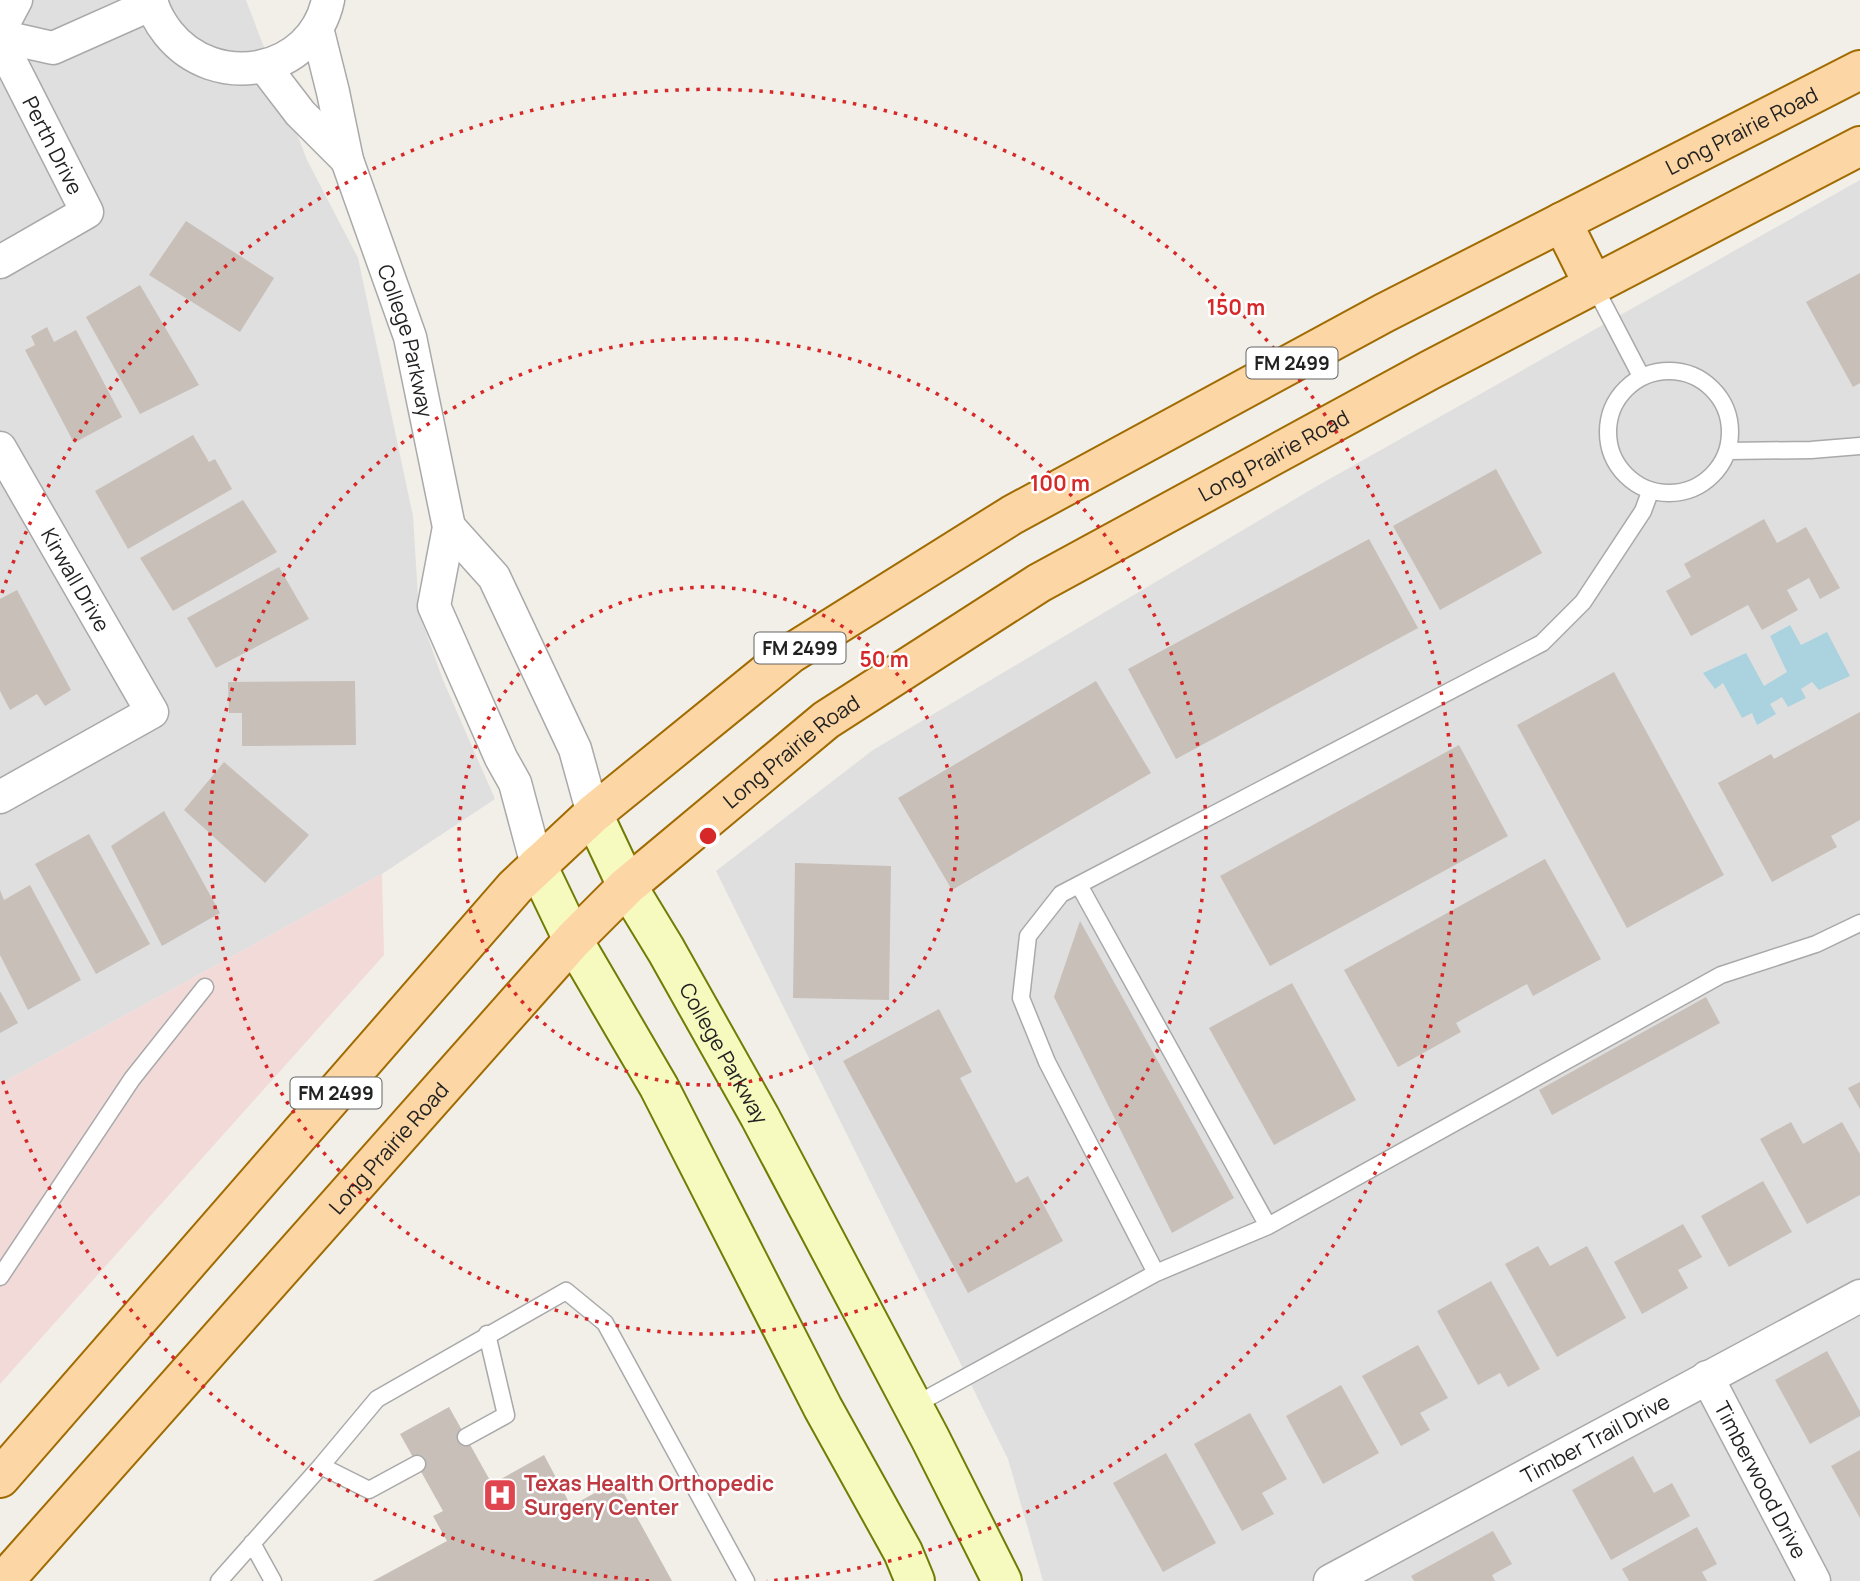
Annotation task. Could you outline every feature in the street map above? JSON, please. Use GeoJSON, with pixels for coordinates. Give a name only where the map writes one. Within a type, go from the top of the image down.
{"type":"FeatureCollection","features":[{"type":"Feature","properties":{"kind":"main road","name":"Long Prairie Road"},"geometry":{"type":"LineString","coordinates":[[0,1478],[515,887],[593,814],[790,654],[1012,515],[1384,313],[1860,69]]}},
{"type":"Feature","properties":{"kind":"main road","name":"Long Prairie Road"},"geometry":{"type":"LineString","coordinates":[[4,1581],[573,940],[627,886],[826,720],[1040,583],[1430,370],[1860,146]]}},
{"type":"Feature","properties":{"kind":"main road"},"geometry":{"type":"LineString","coordinates":[[1562,222],[1594,284]]}},
{"type":"Feature","properties":{"kind":"main road","name":"College Parkway"},"geometry":{"type":"LineString","coordinates":[[593,814],[627,886],[760,1117],[1002,1581]]}},
{"type":"Feature","properties":{"kind":"main road","name":"College Parkway"},"geometry":{"type":"LineString","coordinates":[[537,865],[573,940],[659,1087],[823,1408],[903,1552],[915,1581]]}},
{"type":"Feature","properties":{"kind":"street"},"geometry":{"type":"LineString","coordinates":[[0,30],[16,0]]}},
{"type":"Feature","properties":{"kind":"street"},"geometry":{"type":"LineString","coordinates":[[0,36],[53,48],[152,2],[162,25],[176,43],[195,57],[217,67],[240,70],[264,66],[285,58],[303,45],[323,14]]}},
{"type":"Feature","properties":{"kind":"street","name":"College Parkway"},"geometry":{"type":"LineString","coordinates":[[323,14],[333,92],[347,160],[410,337],[449,527],[434,606],[501,758],[515,783],[537,865]]}},
{"type":"Feature","properties":{"kind":"street","name":"Perth Drive"},"geometry":{"type":"LineString","coordinates":[[0,41],[87,212],[0,262]]}},
{"type":"Feature","properties":{"kind":"street"},"geometry":{"type":"LineString","coordinates":[[264,66],[300,113],[347,160]]}},
{"type":"Feature","properties":{"kind":"street","name":"Kirwall Drive"},"geometry":{"type":"LineString","coordinates":[[0,448],[152,712],[0,797]]}},
{"type":"Feature","properties":{"kind":"street","name":"College Parkway"},"geometry":{"type":"LineString","coordinates":[[449,527],[494,577],[575,749],[593,814]]}},
{"type":"Feature","properties":{"kind":"street","name":"Timber Trail Drive"},"geometry":{"type":"LineString","coordinates":[[1330,1581],[1860,1296]]}},
{"type":"Feature","properties":{"kind":"street","name":"Timberwood Drive"},"geometry":{"type":"LineString","coordinates":[[1707,1377],[1814,1581]]}},
{"type":"Feature","properties":{"kind":"lane"},"geometry":{"type":"LineString","coordinates":[[1594,284],[1641,376]]}},
{"type":"Feature","properties":{"kind":"lane"},"geometry":{"type":"LineString","coordinates":[[1669,370],[1697,377],[1719,396],[1730,422],[1728,451],[1711,478],[1683,493],[1650,492],[1625,476],[1610,451],[1607,422],[1619,395],[1641,376],[1669,370]]}},
{"type":"Feature","properties":{"kind":"lane"},"geometry":{"type":"LineString","coordinates":[[1728,451],[1811,450],[1860,446]]}},
{"type":"Feature","properties":{"kind":"lane"},"geometry":{"type":"LineString","coordinates":[[1156,1273],[1047,1062],[1021,998],[1028,936],[1061,894],[1542,643],[1583,602],[1643,511],[1650,492]]}},
{"type":"Feature","properties":{"kind":"lane"},"geometry":{"type":"LineString","coordinates":[[1079,885],[1268,1226]]}},
{"type":"Feature","properties":{"kind":"lane"},"geometry":{"type":"LineString","coordinates":[[913,1406],[1156,1273],[1268,1226],[1721,975],[1816,944],[1860,923]]}},
{"type":"Feature","properties":{"kind":"lane"},"geometry":{"type":"LineString","coordinates":[[0,1277],[132,1079],[205,987]]}},
{"type":"Feature","properties":{"kind":"lane"},"geometry":{"type":"LineString","coordinates":[[219,1581],[377,1399],[566,1291],[605,1323],[746,1581]]}},
{"type":"Feature","properties":{"kind":"lane"},"geometry":{"type":"LineString","coordinates":[[466,1437],[506,1415],[487,1334]]}},
{"type":"Feature","properties":{"kind":"lane"},"geometry":{"type":"LineString","coordinates":[[321,1466],[369,1490],[417,1464]]}},
{"type":"Feature","properties":{"kind":"lane"},"geometry":{"type":"LineString","coordinates":[[252,1543],[273,1581]]}},
{"type":"Feature","properties":{"kind":"shaded area"},"geometry":{"type":"Polygon","coordinates":[[[0,0],[246,0],[307,160],[358,258],[413,516],[419,613],[443,680],[495,799],[382,874],[0,1084],[0,0]]]}},
{"type":"Feature","properties":{"kind":"shaded area"},"geometry":{"type":"Polygon","coordinates":[[[1860,180],[1860,1581],[1043,1581],[1008,1459],[716,871],[873,750],[1317,486],[1860,180]]]}},
{"type":"Feature","properties":{"kind":"shaded area"},"geometry":{"type":"Polygon","coordinates":[[[382,874],[384,955],[0,1384],[0,1084],[382,874]]]}},
{"type":"Feature","properties":{"kind":"water"},"geometry":{"type":"Polygon","coordinates":[[[1790,625],[1801,645],[1827,632],[1850,676],[1819,690],[1812,682],[1801,689],[1806,698],[1788,707],[1782,697],[1770,704],[1776,714],[1757,725],[1752,713],[1742,718],[1723,683],[1715,689],[1703,673],[1746,653],[1764,686],[1787,672],[1770,636],[1790,625]]]}},
{"type":"Feature","properties":{"kind":"building"},"geometry":{"type":"Polygon","coordinates":[[[186,221],[274,278],[240,332],[149,275],[186,221]]]}},
{"type":"Feature","properties":{"kind":"building"},"geometry":{"type":"Polygon","coordinates":[[[1860,273],[1860,383],[1853,387],[1806,302],[1860,273]]]}},
{"type":"Feature","properties":{"kind":"building"},"geometry":{"type":"Polygon","coordinates":[[[140,285],[199,385],[140,414],[86,317],[140,285]]]}},
{"type":"Feature","properties":{"kind":"building"},"geometry":{"type":"Polygon","coordinates":[[[47,327],[54,342],[76,330],[122,417],[74,443],[25,350],[35,345],[31,336],[47,327]]]}},
{"type":"Feature","properties":{"kind":"building"},"geometry":{"type":"Polygon","coordinates":[[[193,435],[209,462],[215,459],[232,489],[128,549],[95,491],[193,435]]]}},
{"type":"Feature","properties":{"kind":"building"},"geometry":{"type":"Polygon","coordinates":[[[1496,469],[1542,553],[1440,610],[1393,526],[1496,469]]]}},
{"type":"Feature","properties":{"kind":"building"},"geometry":{"type":"Polygon","coordinates":[[[243,500],[277,552],[173,611],[140,558],[243,500]]]}},
{"type":"Feature","properties":{"kind":"building"},"geometry":{"type":"Polygon","coordinates":[[[1764,519],[1777,543],[1806,527],[1840,588],[1820,599],[1809,578],[1787,590],[1798,610],[1762,630],[1748,605],[1691,636],[1666,591],[1691,577],[1684,564],[1764,519]]]}},
{"type":"Feature","properties":{"kind":"building"},"geometry":{"type":"Polygon","coordinates":[[[1369,539],[1418,628],[1176,759],[1128,669],[1369,539]]]}},
{"type":"Feature","properties":{"kind":"building"},"geometry":{"type":"Polygon","coordinates":[[[279,567],[309,619],[216,668],[187,618],[279,567]]]}},
{"type":"Feature","properties":{"kind":"building"},"geometry":{"type":"Polygon","coordinates":[[[17,590],[71,690],[45,706],[37,694],[10,710],[0,691],[0,599],[17,590]]]}},
{"type":"Feature","properties":{"kind":"building"},"geometry":{"type":"Polygon","coordinates":[[[1614,672],[1724,875],[1627,928],[1517,725],[1614,672]]]}},
{"type":"Feature","properties":{"kind":"building"},"geometry":{"type":"Polygon","coordinates":[[[355,681],[356,745],[242,746],[242,713],[229,713],[228,682],[355,681]]]}},
{"type":"Feature","properties":{"kind":"building"},"geometry":{"type":"Polygon","coordinates":[[[1096,681],[1151,773],[952,890],[898,798],[1096,681]]]}},
{"type":"Feature","properties":{"kind":"building"},"geometry":{"type":"Polygon","coordinates":[[[1860,712],[1860,820],[1831,836],[1837,847],[1772,882],[1718,783],[1771,754],[1774,759],[1860,712]]]}},
{"type":"Feature","properties":{"kind":"building"},"geometry":{"type":"Polygon","coordinates":[[[1459,745],[1508,836],[1270,966],[1220,876],[1459,745]]]}},
{"type":"Feature","properties":{"kind":"building"},"geometry":{"type":"Polygon","coordinates":[[[224,762],[309,835],[265,883],[184,810],[224,762]]]}},
{"type":"Feature","properties":{"kind":"building"},"geometry":{"type":"Polygon","coordinates":[[[164,811],[220,913],[162,946],[111,846],[164,811]]]}},
{"type":"Feature","properties":{"kind":"building"},"geometry":{"type":"Polygon","coordinates":[[[89,834],[150,944],[96,974],[35,864],[89,834]]]}},
{"type":"Feature","properties":{"kind":"building"},"geometry":{"type":"Polygon","coordinates":[[[1545,859],[1601,959],[1533,996],[1527,984],[1456,1023],[1461,1032],[1398,1067],[1344,970],[1545,859]]]}},
{"type":"Feature","properties":{"kind":"building"},"geometry":{"type":"Polygon","coordinates":[[[795,863],[891,866],[889,1000],[793,998],[795,863]]]}},
{"type":"Feature","properties":{"kind":"building"},"geometry":{"type":"Polygon","coordinates":[[[30,885],[81,980],[28,1010],[0,955],[0,890],[4,900],[30,885]]]}},
{"type":"Feature","properties":{"kind":"building"},"geometry":{"type":"Polygon","coordinates":[[[1080,921],[1234,1198],[1172,1233],[1054,997],[1080,921]]]}},
{"type":"Feature","properties":{"kind":"building"},"geometry":{"type":"Polygon","coordinates":[[[1292,983],[1356,1100],[1274,1145],[1209,1028],[1292,983]]]}},
{"type":"Feature","properties":{"kind":"building"},"geometry":{"type":"Polygon","coordinates":[[[0,991],[18,1023],[0,1033],[0,991]]]}},
{"type":"Feature","properties":{"kind":"building"},"geometry":{"type":"Polygon","coordinates":[[[1706,997],[1720,1023],[1552,1115],[1539,1090],[1706,997]]]}},
{"type":"Feature","properties":{"kind":"building"},"geometry":{"type":"Polygon","coordinates":[[[939,1009],[972,1072],[960,1078],[1016,1183],[1028,1176],[1063,1241],[968,1293],[843,1061],[939,1009]]]}},
{"type":"Feature","properties":{"kind":"building"},"geometry":{"type":"Polygon","coordinates":[[[1860,1082],[1860,1109],[1848,1088],[1860,1082]]]}},
{"type":"Feature","properties":{"kind":"building"},"geometry":{"type":"Polygon","coordinates":[[[1791,1122],[1803,1144],[1842,1122],[1860,1154],[1860,1195],[1807,1224],[1760,1139],[1791,1122]]]}},
{"type":"Feature","properties":{"kind":"building"},"geometry":{"type":"Polygon","coordinates":[[[1763,1181],[1792,1232],[1729,1267],[1701,1216],[1763,1181]]]}},
{"type":"Feature","properties":{"kind":"building"},"geometry":{"type":"Polygon","coordinates":[[[1683,1224],[1702,1257],[1678,1270],[1688,1288],[1642,1314],[1614,1262],[1683,1224]]]}},
{"type":"Feature","properties":{"kind":"building"},"geometry":{"type":"Polygon","coordinates":[[[1538,1246],[1550,1266],[1587,1246],[1626,1318],[1557,1357],[1505,1264],[1538,1246]]]}},
{"type":"Feature","properties":{"kind":"building"},"geometry":{"type":"Polygon","coordinates":[[[1491,1281],[1540,1369],[1508,1387],[1500,1373],[1478,1385],[1437,1311],[1491,1281]]]}},
{"type":"Feature","properties":{"kind":"building"},"geometry":{"type":"Polygon","coordinates":[[[1418,1345],[1448,1398],[1420,1413],[1430,1430],[1401,1446],[1362,1376],[1418,1345]]]}},
{"type":"Feature","properties":{"kind":"building"},"geometry":{"type":"Polygon","coordinates":[[[1827,1351],[1860,1411],[1860,1416],[1810,1444],[1775,1380],[1827,1351]]]}},
{"type":"Feature","properties":{"kind":"building"},"geometry":{"type":"Polygon","coordinates":[[[1341,1385],[1379,1453],[1323,1484],[1286,1416],[1341,1385]]]}},
{"type":"Feature","properties":{"kind":"building","name":"Texas Health Orthopedic Surgery Center"},"geometry":{"type":"Polygon","coordinates":[[[449,1407],[492,1484],[544,1455],[571,1506],[617,1481],[672,1581],[373,1581],[447,1541],[433,1516],[443,1511],[400,1434],[449,1407]]]}},
{"type":"Feature","properties":{"kind":"building"},"geometry":{"type":"Polygon","coordinates":[[[1250,1413],[1287,1479],[1262,1493],[1274,1514],[1242,1531],[1194,1444],[1250,1413]]]}},
{"type":"Feature","properties":{"kind":"building"},"geometry":{"type":"Polygon","coordinates":[[[1860,1450],[1860,1518],[1831,1466],[1860,1450]]]}},
{"type":"Feature","properties":{"kind":"building"},"geometry":{"type":"Polygon","coordinates":[[[1166,1453],[1216,1543],[1163,1572],[1113,1483],[1166,1453]]]}},
{"type":"Feature","properties":{"kind":"building"},"geometry":{"type":"Polygon","coordinates":[[[1633,1456],[1654,1493],[1672,1483],[1690,1516],[1611,1560],[1572,1490],[1633,1456]]]}},
{"type":"Feature","properties":{"kind":"building"},"geometry":{"type":"Polygon","coordinates":[[[1697,1527],[1717,1564],[1702,1572],[1707,1581],[1629,1581],[1622,1569],[1697,1527]]]}},
{"type":"Feature","properties":{"kind":"building"},"geometry":{"type":"Polygon","coordinates":[[[1493,1531],[1512,1564],[1492,1575],[1495,1581],[1414,1581],[1411,1576],[1493,1531]]]}},
{"type":"Feature","properties":{"kind":"place","name":"Texas Health Orthopedic Surgery Center"},"geometry":{"type":"Point","coordinates":[500,1495]}}]}
